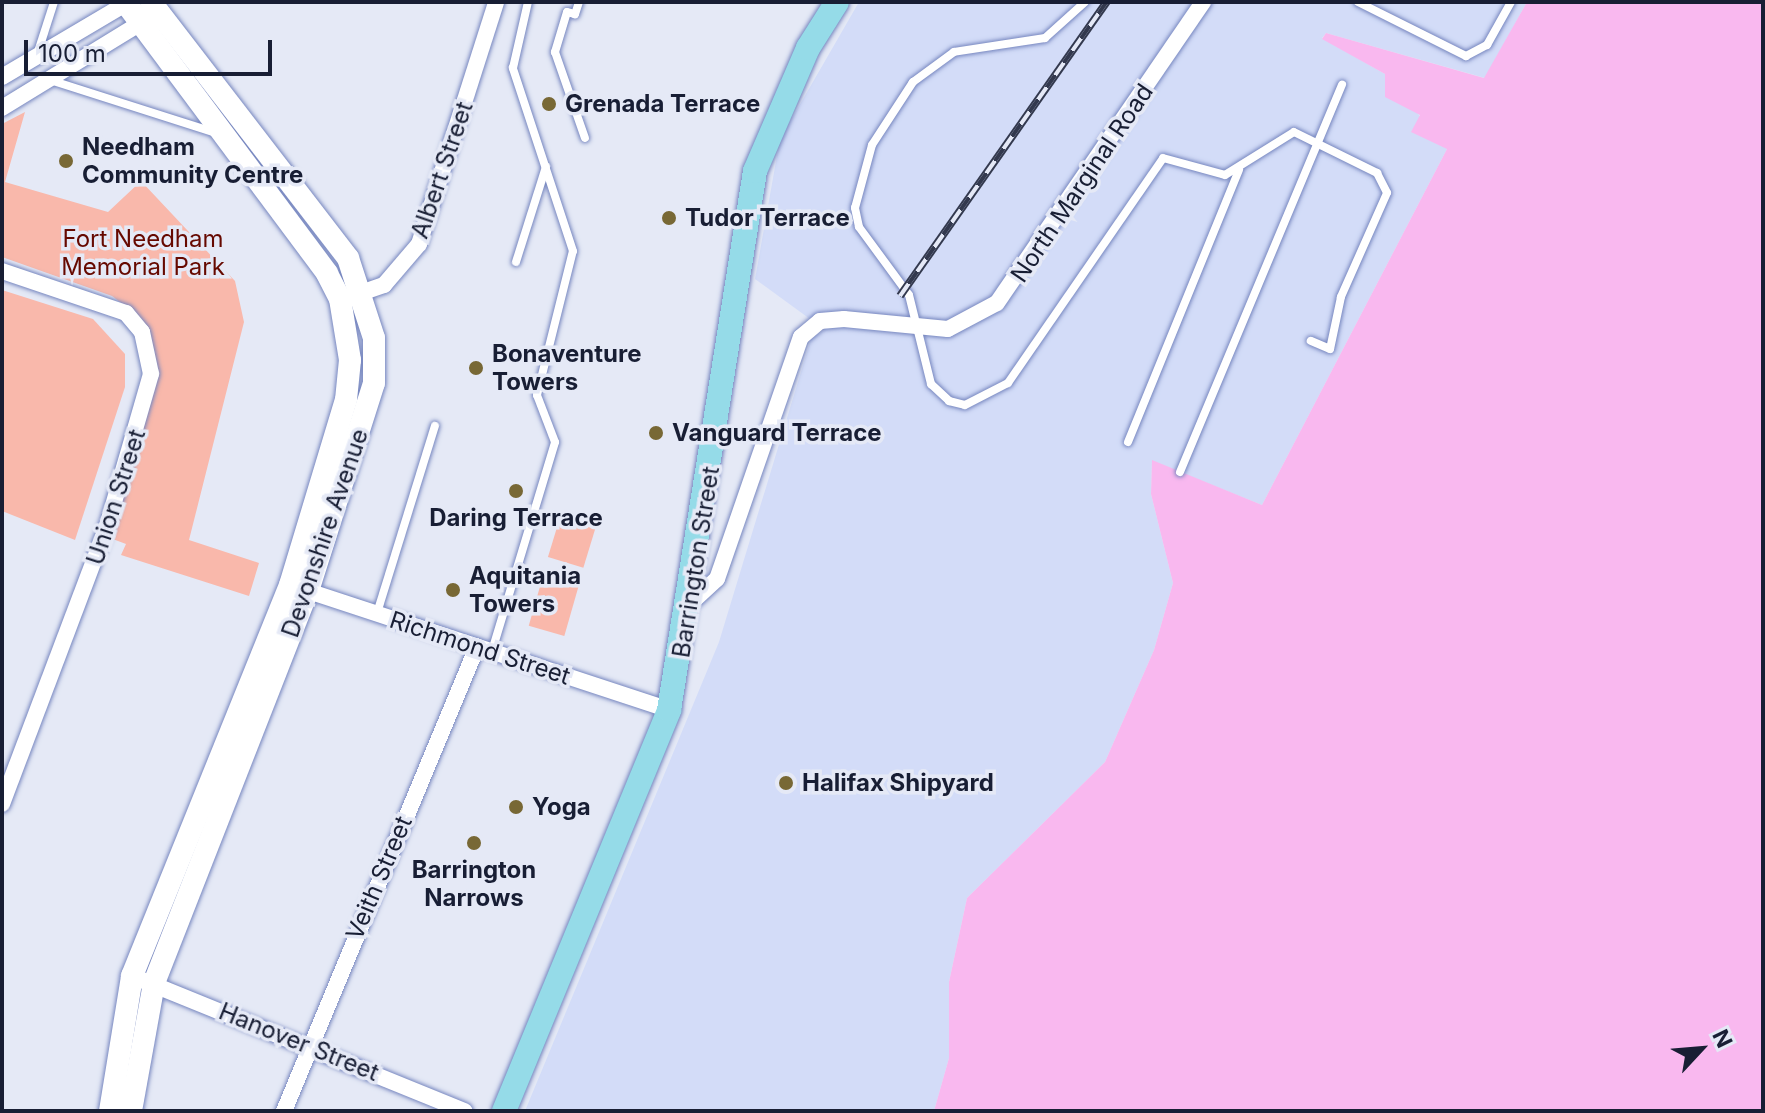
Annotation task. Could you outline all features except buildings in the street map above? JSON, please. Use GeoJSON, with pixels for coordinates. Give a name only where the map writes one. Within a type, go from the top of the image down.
{"type":"FeatureCollection","features":[{"type":"Feature","properties":{"kind":"main road","name":"Barrington Street"},"geometry":{"type":"LineString","coordinates":[[504,1111],[669,710],[692,602],[755,171],[802,61],[837,2]]}},
{"type":"Feature","properties":{"kind":"street","name":"Albert Street"},"geometry":{"type":"LineString","coordinates":[[340,299],[384,285],[419,244],[496,2]]}},
{"type":"Feature","properties":{"kind":"street","name":"North Marginal Road"},"geometry":{"type":"LineString","coordinates":[[692,602],[717,579],[801,337],[820,321],[844,319],[913,330],[972,321],[1017,284],[1203,2]]}},
{"type":"Feature","properties":{"kind":"street"},"geometry":{"type":"LineString","coordinates":[[2,77],[126,3]]}},
{"type":"Feature","properties":{"kind":"street","name":"Devonshire Avenue"},"geometry":{"type":"LineString","coordinates":[[110,1111],[132,976],[299,588],[346,400],[350,360],[340,299],[298,226],[222,135],[137,25],[126,3]]}},
{"type":"Feature","properties":{"kind":"street"},"geometry":{"type":"LineString","coordinates":[[2,108],[137,25],[154,7]]}},
{"type":"Feature","properties":{"kind":"street","name":"Devonshire Avenue"},"geometry":{"type":"LineString","coordinates":[[131,1111],[154,983],[374,383],[363,293],[322,218],[154,7]]}},
{"type":"Feature","properties":{"kind":"street"},"geometry":{"type":"LineString","coordinates":[[37,57],[49,80]]}},
{"type":"Feature","properties":{"kind":"street","name":"Union Street"},"geometry":{"type":"LineString","coordinates":[[2,271],[126,313],[142,332],[151,374],[107,526],[2,804]]}},
{"type":"Feature","properties":{"kind":"street","name":"Richmond Street"},"geometry":{"type":"LineString","coordinates":[[299,588],[669,710]]}},
{"type":"Feature","properties":{"kind":"street","name":"Veith Street"},"geometry":{"type":"LineString","coordinates":[[284,1111],[484,650]]}},
{"type":"Feature","properties":{"kind":"street","name":"Hanover Street"},"geometry":{"type":"LineString","coordinates":[[132,976],[465,1111]]}},
{"type":"Feature","properties":{"kind":"lane"},"geometry":{"type":"LineString","coordinates":[[37,57],[54,2]]}},
{"type":"Feature","properties":{"kind":"lane"},"geometry":{"type":"LineString","coordinates":[[484,650],[555,442],[537,395],[573,251],[513,68],[528,2]]}},
{"type":"Feature","properties":{"kind":"lane"},"geometry":{"type":"LineString","coordinates":[[579,2],[575,14],[567,12],[555,52],[585,138]]}},
{"type":"Feature","properties":{"kind":"lane"},"geometry":{"type":"LineString","coordinates":[[1085,2],[1045,38],[954,52],[913,82],[886,115],[855,208],[866,242],[909,295],[913,330],[938,394],[965,405],[1008,383],[1032,354],[1163,158],[1211,173],[1239,170]]}},
{"type":"Feature","properties":{"kind":"lane"},"geometry":{"type":"LineString","coordinates":[[1358,2],[1466,56],[1487,45],[1511,2]]}},
{"type":"Feature","properties":{"kind":"lane"},"geometry":{"type":"LineString","coordinates":[[49,80],[222,135]]}},
{"type":"Feature","properties":{"kind":"lane"},"geometry":{"type":"LineString","coordinates":[[1180,472],[1342,84]]}},
{"type":"Feature","properties":{"kind":"lane"},"geometry":{"type":"LineString","coordinates":[[1128,442],[1239,170],[1283,136],[1318,141],[1377,173],[1387,193],[1341,297],[1330,349],[1311,341]]}},
{"type":"Feature","properties":{"kind":"lane"},"geometry":{"type":"LineString","coordinates":[[516,262],[546,165]]}},
{"type":"Feature","properties":{"kind":"lane"},"geometry":{"type":"LineString","coordinates":[[377,613],[435,426]]}},
{"type":"Feature","properties":{"kind":"shaded area"},"geometry":{"type":"Polygon","coordinates":[[[859,2],[1527,2],[1485,78],[1326,33],[1322,38],[1385,74],[1447,149],[1262,505],[1152,461],[1151,494],[1173,583],[1154,650],[1105,762],[967,898],[949,982],[949,1058],[934,1111],[525,1111],[719,642],[811,339],[825,330],[755,279],[780,139],[859,2]]]}},
{"type":"Feature","properties":{"kind":"shaded area"},"geometry":{"type":"Polygon","coordinates":[[[1527,2],[1763,2],[1763,1111],[934,1111],[949,1058],[949,982],[967,898],[1105,762],[1154,650],[1173,583],[1151,494],[1152,460],[1262,505],[1447,149],[1411,132],[1420,115],[1385,97],[1385,74],[1322,39],[1326,33],[1484,78],[1527,2]]]}},
{"type":"Feature","properties":{"kind":"green space","name":"Fort Needham Memorial Park"},"geometry":{"type":"Polygon","coordinates":[[[25,112],[5,182],[108,212],[141,181],[235,281],[244,322],[189,540],[259,563],[249,596],[121,555],[126,544],[110,538],[155,352],[136,314],[112,296],[2,257],[2,124],[25,112]]]}},
{"type":"Feature","properties":{"kind":"green space","name":"Fort Needham Memorial Park"},"geometry":{"type":"Polygon","coordinates":[[[2,290],[93,319],[125,354],[125,387],[75,540],[2,511],[2,290]]]}},
{"type":"Feature","properties":{"kind":"green space"},"geometry":{"type":"Polygon","coordinates":[[[562,511],[597,522],[583,568],[548,557],[562,511]]]}},
{"type":"Feature","properties":{"kind":"green space"},"geometry":{"type":"Polygon","coordinates":[[[545,569],[581,579],[564,636],[529,626],[545,569]]]}},
{"type":"Feature","properties":{"kind":"railway"},"geometry":{"type":"LineString","coordinates":[[900,296],[1107,2]]}},
{"type":"Feature","properties":{"kind":"place","name":"Grenada Terrace"},"geometry":{"type":"Point","coordinates":[549,104]}},
{"type":"Feature","properties":{"kind":"place","name":"Needham Community Centre"},"geometry":{"type":"Point","coordinates":[66,161]}},
{"type":"Feature","properties":{"kind":"place","name":"Tudor Terrace"},"geometry":{"type":"Point","coordinates":[669,218]}},
{"type":"Feature","properties":{"kind":"place","name":"Bonaventure Towers"},"geometry":{"type":"Point","coordinates":[476,368]}},
{"type":"Feature","properties":{"kind":"place","name":"Vanguard Terrace"},"geometry":{"type":"Point","coordinates":[656,433]}},
{"type":"Feature","properties":{"kind":"place","name":"Daring Terrace"},"geometry":{"type":"Point","coordinates":[516,491]}},
{"type":"Feature","properties":{"kind":"place","name":"Aquitania Towers"},"geometry":{"type":"Point","coordinates":[453,590]}},
{"type":"Feature","properties":{"kind":"place","name":"Halifax Shipyard"},"geometry":{"type":"Point","coordinates":[786,783]}},
{"type":"Feature","properties":{"kind":"place","name":"Yoga"},"geometry":{"type":"Point","coordinates":[516,807]}},
{"type":"Feature","properties":{"kind":"place","name":"Barrington Narrows"},"geometry":{"type":"Point","coordinates":[474,843]}}]}
